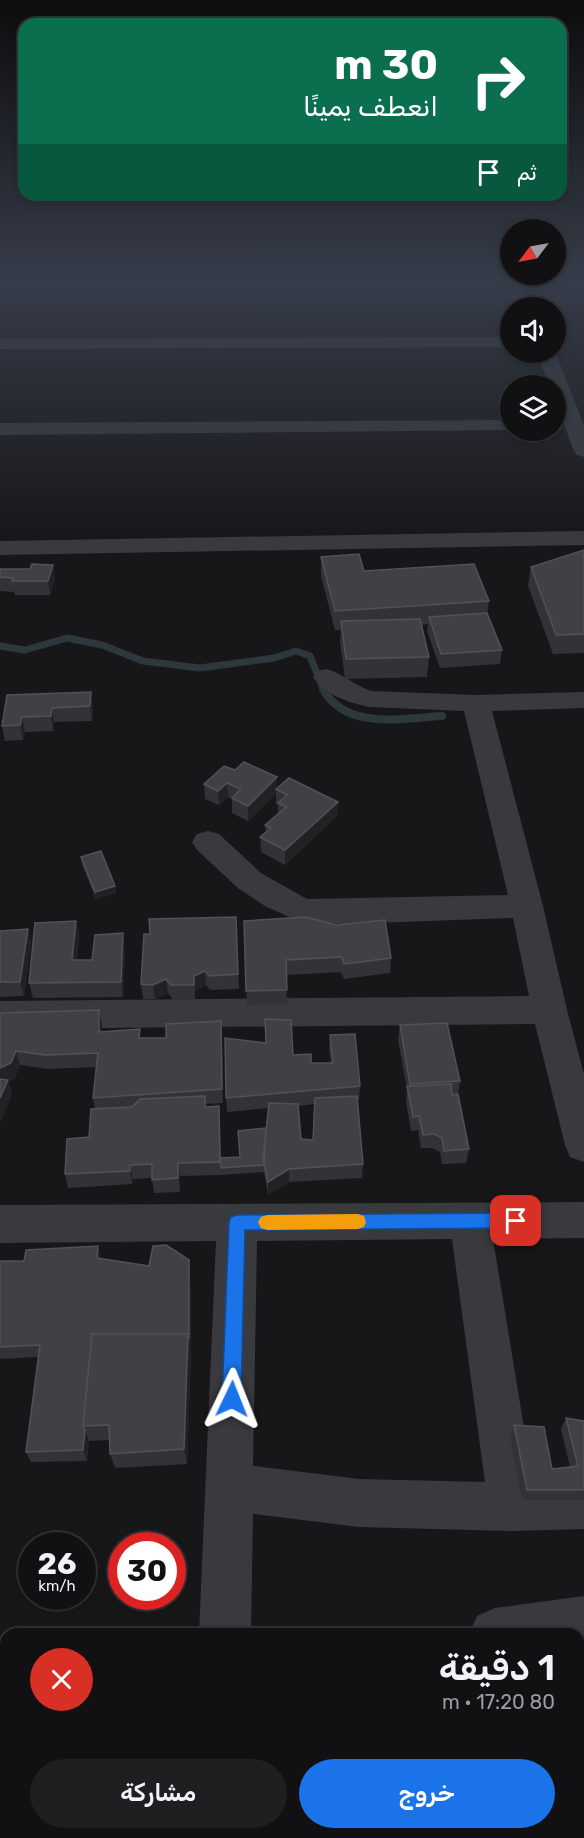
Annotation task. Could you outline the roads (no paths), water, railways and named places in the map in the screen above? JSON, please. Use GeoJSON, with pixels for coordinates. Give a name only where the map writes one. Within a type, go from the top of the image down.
{"type":"FeatureCollection","features":[{"type":"Feature","properties":{"kind":"street"},"geometry":{"type":"LineString","coordinates":[[0,429],[500,426]]}},
{"type":"Feature","properties":{"kind":"street"},"geometry":{"type":"LineString","coordinates":[[566,429],[584,452]]}},
{"type":"Feature","properties":{"kind":"street"},"geometry":{"type":"LineString","coordinates":[[0,548],[584,538]]}},
{"type":"Feature","properties":{"kind":"street"},"geometry":{"type":"LineString","coordinates":[[326,676],[346,692],[369,699],[476,703],[584,700]]}},
{"type":"Feature","properties":{"kind":"street"},"geometry":{"type":"LineString","coordinates":[[476,703],[527,906],[549,1010],[584,1145]]}},
{"type":"Feature","properties":{"kind":"street"},"geometry":{"type":"LineString","coordinates":[[208,842],[250,881],[302,911],[346,912],[527,906]]}},
{"type":"Feature","properties":{"kind":"street"},"geometry":{"type":"LineString","coordinates":[[0,1015],[549,1010]]}},
{"type":"Feature","properties":{"kind":"street"},"geometry":{"type":"LineString","coordinates":[[0,1224],[584,1220]]}},
{"type":"Feature","properties":{"kind":"street"},"geometry":{"type":"LineString","coordinates":[[470,1221],[513,1507]]}},
{"type":"Feature","properties":{"kind":"street"},"geometry":{"type":"LineString","coordinates":[[225,1628],[237,1222]]}},
{"type":"Feature","properties":{"kind":"street"},"geometry":{"type":"LineString","coordinates":[[229,1487],[359,1503],[513,1507],[584,1505]]}},
{"type":"Feature","properties":{"kind":"street"},"geometry":{"type":"LineString","coordinates":[[540,1628],[584,1622]]}},
{"type":"Feature","properties":{"kind":"waterway"},"geometry":{"type":"LineString","coordinates":[[0,646],[25,650],[67,638],[102,645],[143,661],[200,668],[274,658],[296,651],[310,656],[323,690]]}},
{"type":"Feature","properties":{"kind":"waterway"},"geometry":{"type":"LineString","coordinates":[[323,690],[333,702],[360,717],[393,719],[442,716]]}}]}
